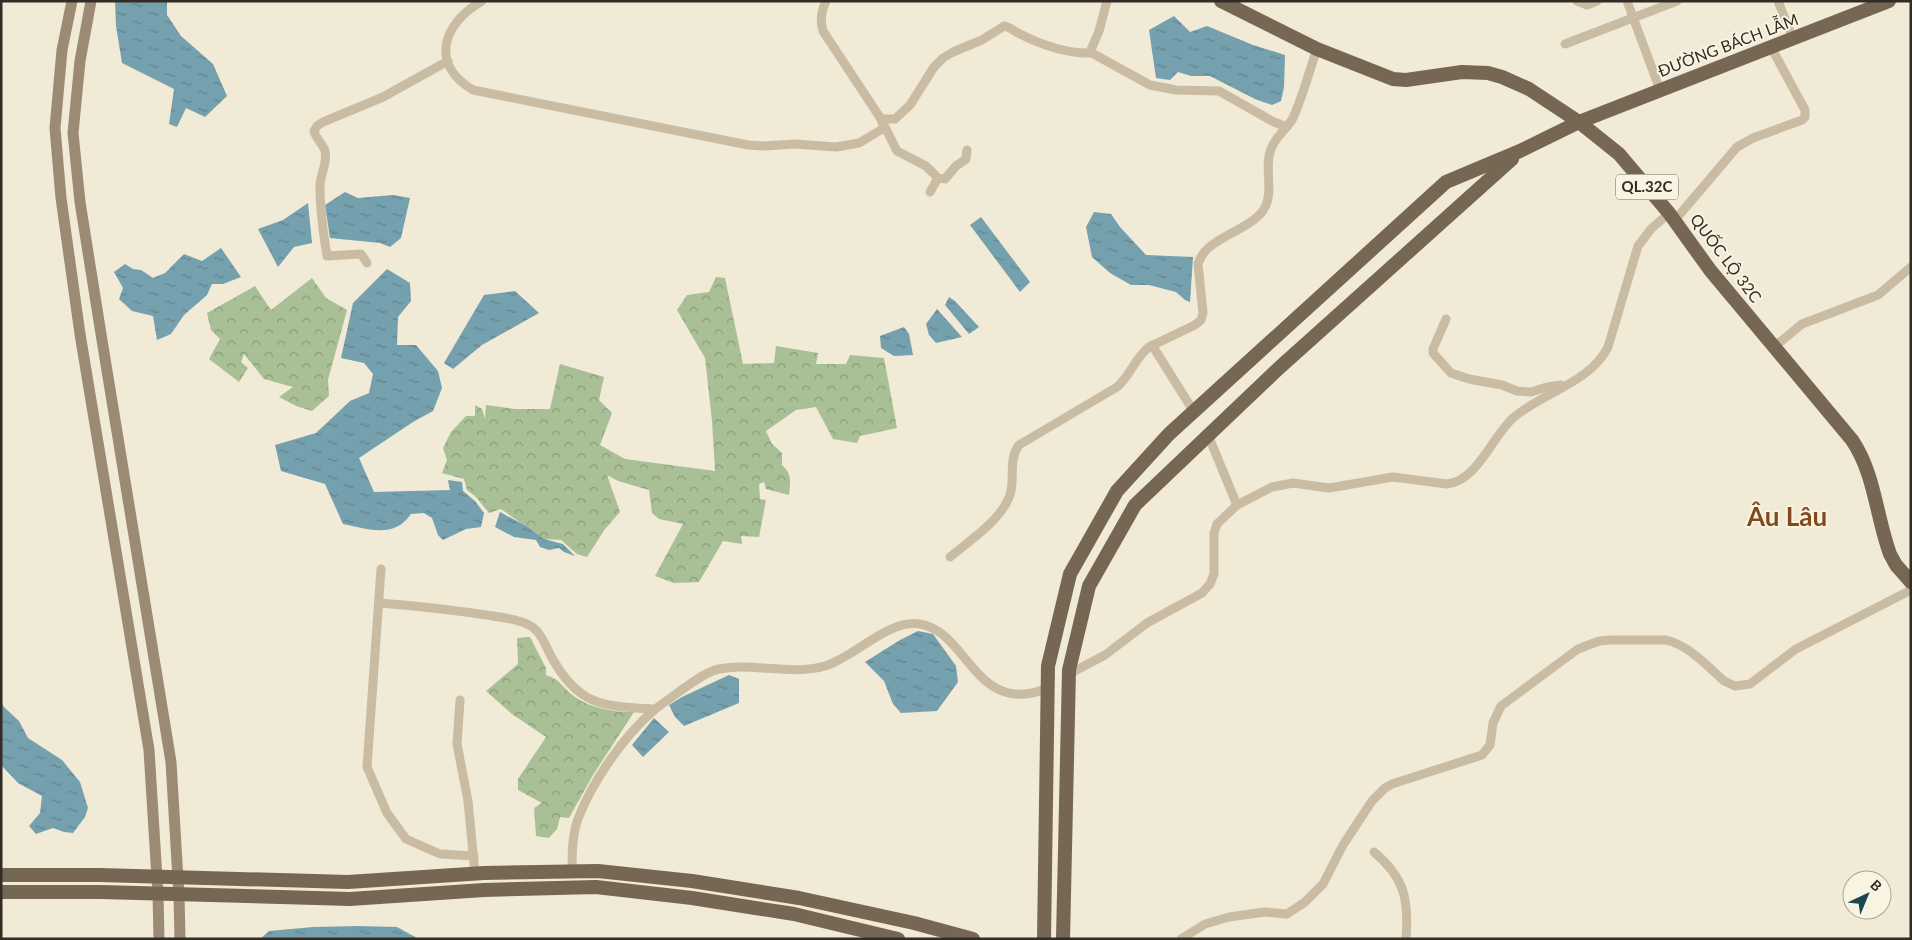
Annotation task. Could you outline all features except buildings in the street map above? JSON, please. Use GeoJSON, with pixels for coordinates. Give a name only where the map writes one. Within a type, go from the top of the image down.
{"type":"FeatureCollection","features":[{"type":"Feature","properties":{"kind":"main road"},"geometry":{"type":"LineString","coordinates":[[72,1],[62,50],[55,128],[61,198],[80,334],[150,750],[159,939]]}},
{"type":"Feature","properties":{"kind":"main road"},"geometry":{"type":"LineString","coordinates":[[90,1],[80,61],[73,133],[80,202],[171,762],[180,939]]}},
{"type":"Feature","properties":{"kind":"main road","name":"QUỐC LỘ 32C"},"geometry":{"type":"LineString","coordinates":[[1221,1],[1317,49],[1393,79],[1406,80],[1462,72],[1488,73],[1502,78],[1529,89],[1580,122],[1619,154],[1672,217],[1710,270],[1852,440],[1860,452],[1869,474],[1890,554],[1896,565],[1911,582]]}},
{"type":"Feature","properties":{"kind":"main road","name":"ĐƯỜNG BÁCH LẪM"},"geometry":{"type":"LineString","coordinates":[[1520,152],[1580,122],[1889,1]]}},
{"type":"Feature","properties":{"kind":"main road"},"geometry":{"type":"LineString","coordinates":[[1044,939],[1048,666],[1070,574],[1117,491],[1169,434],[1446,182],[1520,152]]}},
{"type":"Feature","properties":{"kind":"main road"},"geometry":{"type":"LineString","coordinates":[[1063,939],[1069,674],[1090,586],[1135,505],[1279,368],[1520,152]]}},
{"type":"Feature","properties":{"kind":"main road"},"geometry":{"type":"LineString","coordinates":[[80,334],[101,334]]}},
{"type":"Feature","properties":{"kind":"main road"},"geometry":{"type":"LineString","coordinates":[[1,875],[348,882],[475,874],[598,871],[692,881],[799,898],[914,923],[973,939]]}},
{"type":"Feature","properties":{"kind":"main road"},"geometry":{"type":"LineString","coordinates":[[1,892],[350,899],[484,890],[596,887],[692,898],[794,914],[898,939]]}},
{"type":"Feature","properties":{"kind":"street"},"geometry":{"type":"LineString","coordinates":[[482,1],[457,19],[450,29],[446,40],[446,54],[455,77],[473,90],[748,145],[844,146],[859,143],[884,128],[881,119]]}},
{"type":"Feature","properties":{"kind":"street"},"geometry":{"type":"LineString","coordinates":[[826,1],[822,9],[820,21],[823,31],[881,119],[897,151],[926,166],[938,178],[945,179],[956,166],[966,159],[967,150]]}},
{"type":"Feature","properties":{"kind":"street"},"geometry":{"type":"LineString","coordinates":[[1090,52],[1099,31],[1107,1]]}},
{"type":"Feature","properties":{"kind":"street"},"geometry":{"type":"LineString","coordinates":[[1576,1],[1587,6],[1597,1]]}},
{"type":"Feature","properties":{"kind":"street"},"geometry":{"type":"LineString","coordinates":[[1626,1],[1660,90]]}},
{"type":"Feature","properties":{"kind":"street"},"geometry":{"type":"LineString","coordinates":[[1565,44],[1677,1]]}},
{"type":"Feature","properties":{"kind":"street"},"geometry":{"type":"LineString","coordinates":[[1778,1],[1794,38]]}},
{"type":"Feature","properties":{"kind":"street"},"geometry":{"type":"LineString","coordinates":[[881,119],[895,119],[910,106],[934,67],[943,58],[982,40],[1004,26],[1058,49],[1090,52],[1150,85],[1176,90],[1219,91],[1274,122],[1287,127]]}},
{"type":"Feature","properties":{"kind":"street"},"geometry":{"type":"LineString","coordinates":[[1069,674],[1105,656],[1147,623],[1202,593],[1210,584],[1214,574],[1214,530],[1217,524],[1237,505],[1272,487],[1286,483],[1329,488],[1393,477],[1447,484],[1459,482],[1468,475],[1514,418],[1531,404],[1588,372],[1604,354],[1638,246],[1651,229],[1672,217],[1737,147],[1747,140],[1802,120],[1805,117],[1805,110],[1771,47]]}},
{"type":"Feature","properties":{"kind":"street"},"geometry":{"type":"LineString","coordinates":[[950,557],[982,531],[1005,506],[1011,490],[1013,457],[1019,445],[1117,387],[1129,375],[1143,353],[1152,345],[1196,325],[1201,320],[1203,313],[1199,260],[1208,249],[1254,220],[1262,212],[1268,198],[1270,150],[1294,114],[1317,49]]}},
{"type":"Feature","properties":{"kind":"street"},"geometry":{"type":"LineString","coordinates":[[367,263],[361,254],[327,256],[320,211],[320,182],[326,161],[325,149],[316,139],[314,131],[323,122],[383,97],[448,61]]}},
{"type":"Feature","properties":{"kind":"street"},"geometry":{"type":"LineString","coordinates":[[930,192],[938,178]]}},
{"type":"Feature","properties":{"kind":"street"},"geometry":{"type":"LineString","coordinates":[[1774,347],[1802,324],[1878,294],[1911,267]]}},
{"type":"Feature","properties":{"kind":"street"},"geometry":{"type":"LineString","coordinates":[[1446,319],[1432,349],[1437,359],[1451,373],[1469,379],[1502,385],[1517,391],[1531,392],[1566,384]]}},
{"type":"Feature","properties":{"kind":"street"},"geometry":{"type":"LineString","coordinates":[[1152,345],[1194,412]]}},
{"type":"Feature","properties":{"kind":"street"},"geometry":{"type":"LineString","coordinates":[[1208,435],[1237,505]]}},
{"type":"Feature","properties":{"kind":"street"},"geometry":{"type":"LineString","coordinates":[[381,569],[368,767],[387,813],[406,839],[440,854],[474,856]]}},
{"type":"Feature","properties":{"kind":"street"},"geometry":{"type":"LineString","coordinates":[[1181,939],[1205,924],[1229,917],[1256,914],[1287,914],[1305,902],[1323,884],[1343,845],[1378,794],[1392,784],[1482,755],[1490,745],[1493,723],[1501,706],[1572,653],[1587,645],[1611,640],[1666,640],[1674,642],[1689,650],[1724,681],[1730,685],[1741,687],[1750,684],[1796,649],[1911,590]]}},
{"type":"Feature","properties":{"kind":"street"},"geometry":{"type":"LineString","coordinates":[[380,602],[469,611],[510,618],[521,622],[538,631],[567,681],[585,696],[606,705],[654,709]]}},
{"type":"Feature","properties":{"kind":"street"},"geometry":{"type":"LineString","coordinates":[[572,872],[572,848],[578,820],[595,785],[612,757],[654,709],[711,671],[729,668],[802,670],[825,666],[848,656],[893,628],[912,624],[930,626],[940,632],[974,671],[994,687],[1024,694],[1048,688]]}},
{"type":"Feature","properties":{"kind":"street"},"geometry":{"type":"LineString","coordinates":[[460,700],[457,744],[468,801],[475,874]]}},
{"type":"Feature","properties":{"kind":"street"},"geometry":{"type":"LineString","coordinates":[[1374,852],[1388,864],[1400,881],[1406,901],[1406,939]]}},
{"type":"Feature","properties":{"kind":"green space"},"geometry":{"type":"Polygon","coordinates":[[[716,277],[725,278],[743,364],[774,363],[776,346],[818,353],[816,364],[846,364],[850,355],[884,358],[897,428],[860,436],[857,443],[833,439],[816,407],[796,410],[766,431],[772,444],[782,453],[782,465],[788,472],[790,479],[789,495],[766,489],[764,482],[759,484],[760,499],[766,500],[759,537],[741,536],[742,544],[723,541],[699,582],[674,583],[655,576],[683,524],[659,519],[652,513],[649,490],[618,481],[607,475],[620,512],[605,529],[587,557],[577,554],[561,540],[544,539],[501,509],[489,513],[476,497],[467,490],[464,479],[442,473],[447,460],[443,448],[451,432],[466,416],[475,416],[475,405],[482,409],[485,419],[486,405],[515,409],[550,409],[560,364],[604,377],[599,400],[612,413],[600,445],[625,459],[715,471],[705,358],[677,310],[687,295],[709,292],[716,277]]]}},
{"type":"Feature","properties":{"kind":"green space"},"geometry":{"type":"Polygon","coordinates":[[[312,278],[326,298],[347,310],[328,380],[329,396],[312,411],[296,406],[279,397],[293,387],[264,379],[244,354],[241,362],[248,368],[239,382],[209,359],[220,339],[211,330],[207,313],[255,286],[271,310],[312,278]]]}},
{"type":"Feature","properties":{"kind":"green space"},"geometry":{"type":"Polygon","coordinates":[[[530,637],[546,668],[546,675],[557,681],[576,698],[600,708],[634,712],[593,775],[569,818],[560,817],[557,829],[549,838],[536,836],[534,808],[542,803],[518,790],[518,779],[546,737],[512,714],[486,691],[518,664],[517,638],[530,637]]]}},
{"type":"Feature","properties":{"kind":"water"},"geometry":{"type":"Polygon","coordinates":[[[115,1],[167,1],[167,15],[181,36],[213,64],[227,96],[205,117],[186,108],[177,127],[169,124],[174,89],[122,63],[116,26],[115,1]]]}},
{"type":"Feature","properties":{"kind":"water"},"geometry":{"type":"Polygon","coordinates":[[[1174,16],[1190,32],[1207,26],[1253,45],[1285,55],[1284,87],[1281,101],[1272,105],[1255,99],[1210,76],[1191,76],[1178,72],[1170,80],[1156,78],[1149,30],[1174,16]]]}},
{"type":"Feature","properties":{"kind":"water"},"geometry":{"type":"Polygon","coordinates":[[[345,192],[358,198],[393,195],[410,198],[401,238],[390,247],[380,243],[330,238],[325,205],[345,192]]]}},
{"type":"Feature","properties":{"kind":"water"},"geometry":{"type":"Polygon","coordinates":[[[308,203],[312,243],[294,247],[278,267],[258,229],[283,220],[308,203]]]}},
{"type":"Feature","properties":{"kind":"water"},"geometry":{"type":"Polygon","coordinates":[[[1094,212],[1111,214],[1120,227],[1146,255],[1193,257],[1190,302],[1176,292],[1149,285],[1131,285],[1110,273],[1092,257],[1086,227],[1094,212]]]}},
{"type":"Feature","properties":{"kind":"water"},"geometry":{"type":"Polygon","coordinates":[[[981,217],[1030,282],[1020,292],[970,225],[981,217]]]}},
{"type":"Feature","properties":{"kind":"water"},"geometry":{"type":"Polygon","coordinates":[[[221,248],[241,277],[223,284],[212,284],[207,295],[184,315],[171,334],[157,340],[153,316],[132,311],[119,299],[123,288],[114,272],[125,264],[133,269],[141,270],[153,278],[165,273],[184,254],[202,261],[221,248]]]}},
{"type":"Feature","properties":{"kind":"water"},"geometry":{"type":"Polygon","coordinates":[[[387,269],[410,283],[411,301],[398,317],[397,345],[416,345],[438,371],[442,388],[433,411],[359,458],[374,492],[450,490],[448,480],[462,482],[463,491],[475,501],[484,513],[481,527],[466,529],[443,540],[438,535],[432,518],[424,513],[411,514],[397,527],[389,529],[371,530],[343,524],[325,484],[281,471],[275,445],[316,433],[350,401],[369,393],[373,374],[364,363],[341,358],[353,303],[387,269]]]}},
{"type":"Feature","properties":{"kind":"water"},"geometry":{"type":"Polygon","coordinates":[[[515,291],[539,313],[482,345],[453,369],[444,363],[484,295],[515,291]]]}},
{"type":"Feature","properties":{"kind":"water"},"geometry":{"type":"Polygon","coordinates":[[[949,297],[979,327],[969,334],[945,305],[949,297]]]}},
{"type":"Feature","properties":{"kind":"water"},"geometry":{"type":"Polygon","coordinates":[[[937,309],[962,337],[936,343],[929,335],[926,324],[937,309]]]}},
{"type":"Feature","properties":{"kind":"water"},"geometry":{"type":"Polygon","coordinates":[[[904,327],[909,334],[913,355],[894,356],[881,348],[880,336],[904,327]]]}},
{"type":"Feature","properties":{"kind":"water"},"geometry":{"type":"Polygon","coordinates":[[[500,512],[526,526],[544,539],[563,544],[575,556],[559,548],[549,550],[540,547],[536,540],[514,537],[495,527],[500,512]]]}},
{"type":"Feature","properties":{"kind":"water"},"geometry":{"type":"Polygon","coordinates":[[[918,631],[933,634],[956,666],[958,682],[937,711],[901,713],[893,704],[884,681],[865,662],[918,631]]]}},
{"type":"Feature","properties":{"kind":"water"},"geometry":{"type":"Polygon","coordinates":[[[729,675],[739,679],[739,703],[684,726],[675,717],[669,705],[729,675]]]}},
{"type":"Feature","properties":{"kind":"water"},"geometry":{"type":"Polygon","coordinates":[[[1,702],[19,721],[28,738],[62,760],[80,782],[88,808],[85,817],[73,833],[53,828],[36,834],[29,826],[40,813],[42,796],[18,783],[1,765],[1,702]]]}},
{"type":"Feature","properties":{"kind":"water"},"geometry":{"type":"Polygon","coordinates":[[[654,718],[669,732],[643,757],[632,745],[654,718]]]}},
{"type":"Feature","properties":{"kind":"water"},"geometry":{"type":"Polygon","coordinates":[[[313,927],[397,927],[419,939],[260,939],[269,931],[313,927]]]}},
{"type":"Feature","properties":{"kind":"district","name":"Âu Lâu"},"geometry":{"type":"Point","coordinates":[1787,517]}}]}
